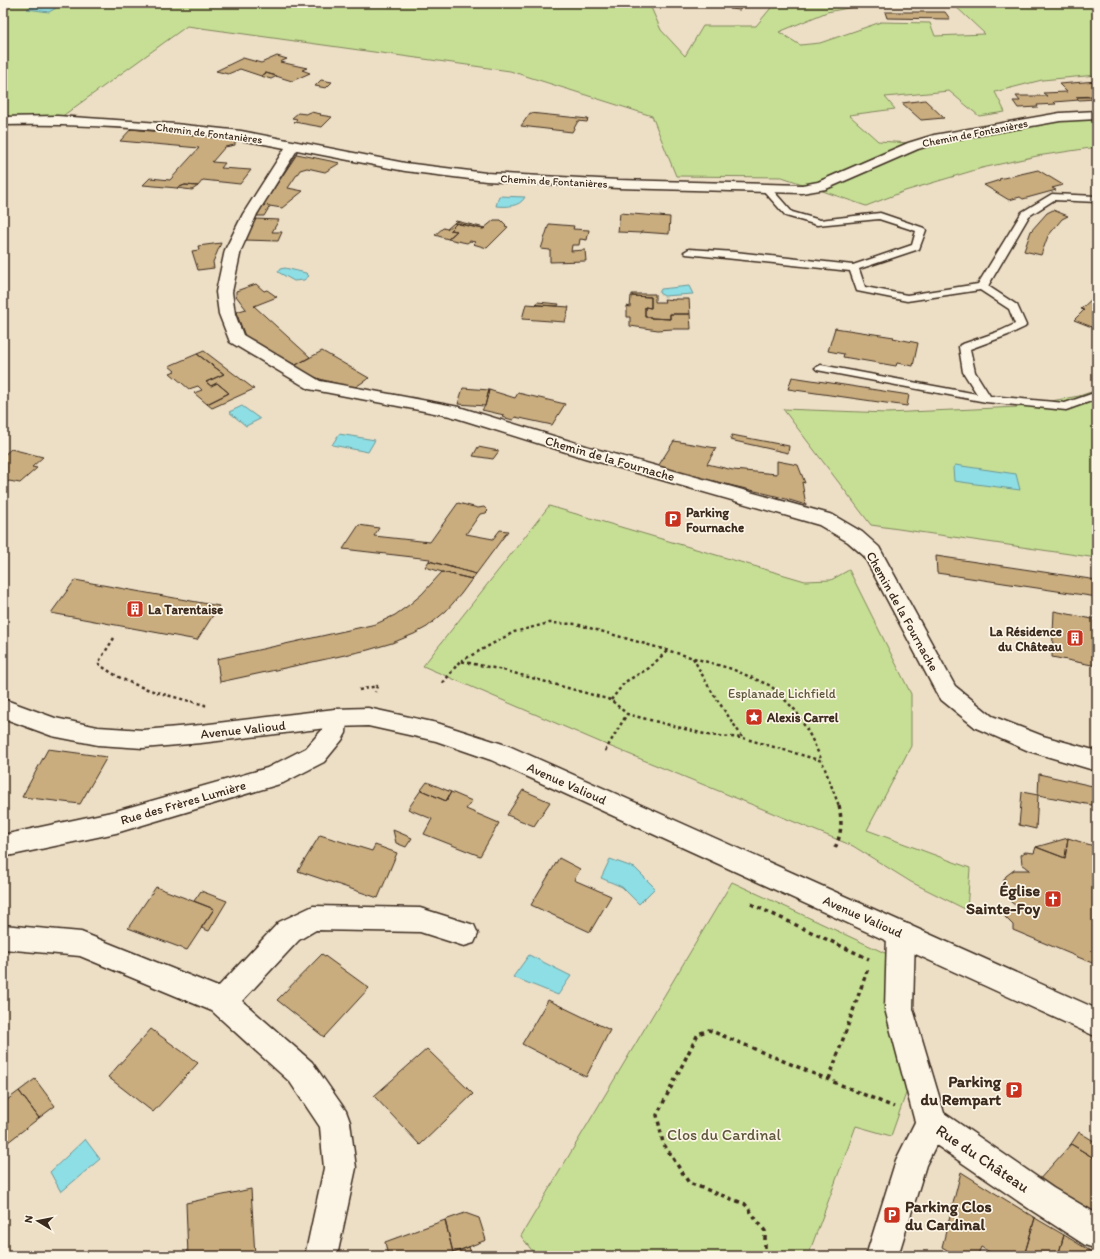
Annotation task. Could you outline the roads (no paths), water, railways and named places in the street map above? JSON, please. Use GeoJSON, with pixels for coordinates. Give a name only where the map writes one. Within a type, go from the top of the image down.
{"type":"FeatureCollection","features":[{"type":"Feature","properties":{"kind":"street","name":"Chemin de Fontanières"},"geometry":{"type":"LineString","coordinates":[[3,121],[57,120],[175,128],[241,135],[405,167],[486,177],[618,184],[802,189],[821,186],[913,146],[939,138],[1052,118],[1097,116]]}},
{"type":"Feature","properties":{"kind":"street","name":"Chemin de la Fournache"},"geometry":{"type":"LineString","coordinates":[[294,146],[250,214],[233,250],[224,292],[227,314],[236,338],[315,385],[454,410],[592,454],[818,517],[843,528],[855,536],[872,552],[947,692],[984,722],[1037,744],[1097,761]]}},
{"type":"Feature","properties":{"kind":"street","name":"Avenue Valioud"},"geometry":{"type":"LineString","coordinates":[[3,708],[52,727],[98,736],[143,739],[201,734],[335,718],[368,717],[437,732],[500,752],[1097,1023]]}},
{"type":"Feature","properties":{"kind":"street","name":"Rue des Frères Lumière"},"geometry":{"type":"LineString","coordinates":[[3,846],[116,822],[274,776],[315,755],[334,734],[335,718]]}},
{"type":"Feature","properties":{"kind":"street"},"geometry":{"type":"LineString","coordinates":[[222,1002],[289,931],[312,918],[420,920],[464,934]]}},
{"type":"Feature","properties":{"kind":"street","name":"Rue du Château"},"geometry":{"type":"LineString","coordinates":[[901,934],[899,1008],[930,1125],[1042,1199],[1097,1233]]}},
{"type":"Feature","properties":{"kind":"street"},"geometry":{"type":"LineString","coordinates":[[3,938],[81,944],[222,1002],[301,1072],[335,1122],[340,1168],[321,1256]]}},
{"type":"Feature","properties":{"kind":"street"},"geometry":{"type":"LineString","coordinates":[[882,1256],[912,1160],[930,1125]]}},
{"type":"Feature","properties":{"kind":"lane"},"geometry":{"type":"LineString","coordinates":[[689,252],[735,255],[854,268],[916,247],[921,230],[880,216],[820,223],[789,214],[767,189]]}},
{"type":"Feature","properties":{"kind":"lane"},"geometry":{"type":"LineString","coordinates":[[982,287],[1025,214],[1052,197],[1097,199]]}},
{"type":"Feature","properties":{"kind":"lane"},"geometry":{"type":"LineString","coordinates":[[854,268],[861,289],[907,298],[982,287],[1013,307],[1021,325],[1004,333],[964,347],[969,372],[986,399]]}},
{"type":"Feature","properties":{"kind":"lane"},"geometry":{"type":"LineString","coordinates":[[821,368],[986,399],[1066,407],[1097,394]]}},
{"type":"Feature","properties":{"kind":"water"},"geometry":{"type":"Polygon","coordinates":[[[38,3],[63,4],[49,12],[27,9],[38,3]]]}},
{"type":"Feature","properties":{"kind":"water"},"geometry":{"type":"Polygon","coordinates":[[[499,196],[525,197],[516,205],[496,206],[499,196]]]}},
{"type":"Feature","properties":{"kind":"water"},"geometry":{"type":"Polygon","coordinates":[[[285,268],[306,273],[309,276],[304,280],[294,281],[278,272],[280,269],[285,268]]]}},
{"type":"Feature","properties":{"kind":"water"},"geometry":{"type":"Polygon","coordinates":[[[689,286],[693,294],[664,296],[659,293],[661,289],[689,286]]]}},
{"type":"Feature","properties":{"kind":"water"},"geometry":{"type":"Polygon","coordinates":[[[242,406],[260,419],[246,426],[229,412],[242,406]]]}},
{"type":"Feature","properties":{"kind":"water"},"geometry":{"type":"Polygon","coordinates":[[[339,434],[375,440],[368,452],[332,445],[339,434]]]}},
{"type":"Feature","properties":{"kind":"water"},"geometry":{"type":"Polygon","coordinates":[[[955,465],[1016,474],[1020,490],[954,481],[953,468],[955,465]]]}},
{"type":"Feature","properties":{"kind":"water"},"geometry":{"type":"Polygon","coordinates":[[[610,859],[635,868],[655,888],[639,904],[622,887],[601,878],[610,859]]]}},
{"type":"Feature","properties":{"kind":"water"},"geometry":{"type":"Polygon","coordinates":[[[529,955],[571,976],[558,995],[513,977],[529,955]]]}},
{"type":"Feature","properties":{"kind":"water"},"geometry":{"type":"Polygon","coordinates":[[[85,1139],[100,1159],[61,1192],[50,1172],[85,1139]]]}},
{"type":"Feature","properties":{"kind":"place","name":"Parking Fournache"},"geometry":{"type":"Point","coordinates":[673,519]}},
{"type":"Feature","properties":{"kind":"place","name":"La Tarentaise"},"geometry":{"type":"Point","coordinates":[135,609]}},
{"type":"Feature","properties":{"kind":"place","name":"La Résidence du Château"},"geometry":{"type":"Point","coordinates":[1075,638]}},
{"type":"Feature","properties":{"kind":"place","name":"Alexis Carrel"},"geometry":{"type":"Point","coordinates":[754,717]}},
{"type":"Feature","properties":{"kind":"place","name":"Église Sainte-Foy"},"geometry":{"type":"Point","coordinates":[1053,899]}},
{"type":"Feature","properties":{"kind":"place","name":"Parking du Rempart"},"geometry":{"type":"Point","coordinates":[1014,1090]}},
{"type":"Feature","properties":{"kind":"place","name":"Parking Clos du Cardinal"},"geometry":{"type":"Point","coordinates":[892,1215]}},
{"type":"Feature","properties":{"kind":"park label","name":"Esplanade Lichfield"},"geometry":{"type":"Point","coordinates":[782,693]}},
{"type":"Feature","properties":{"kind":"park label","name":"Clos du Cardinal"},"geometry":{"type":"Point","coordinates":[724,1134]}}]}
